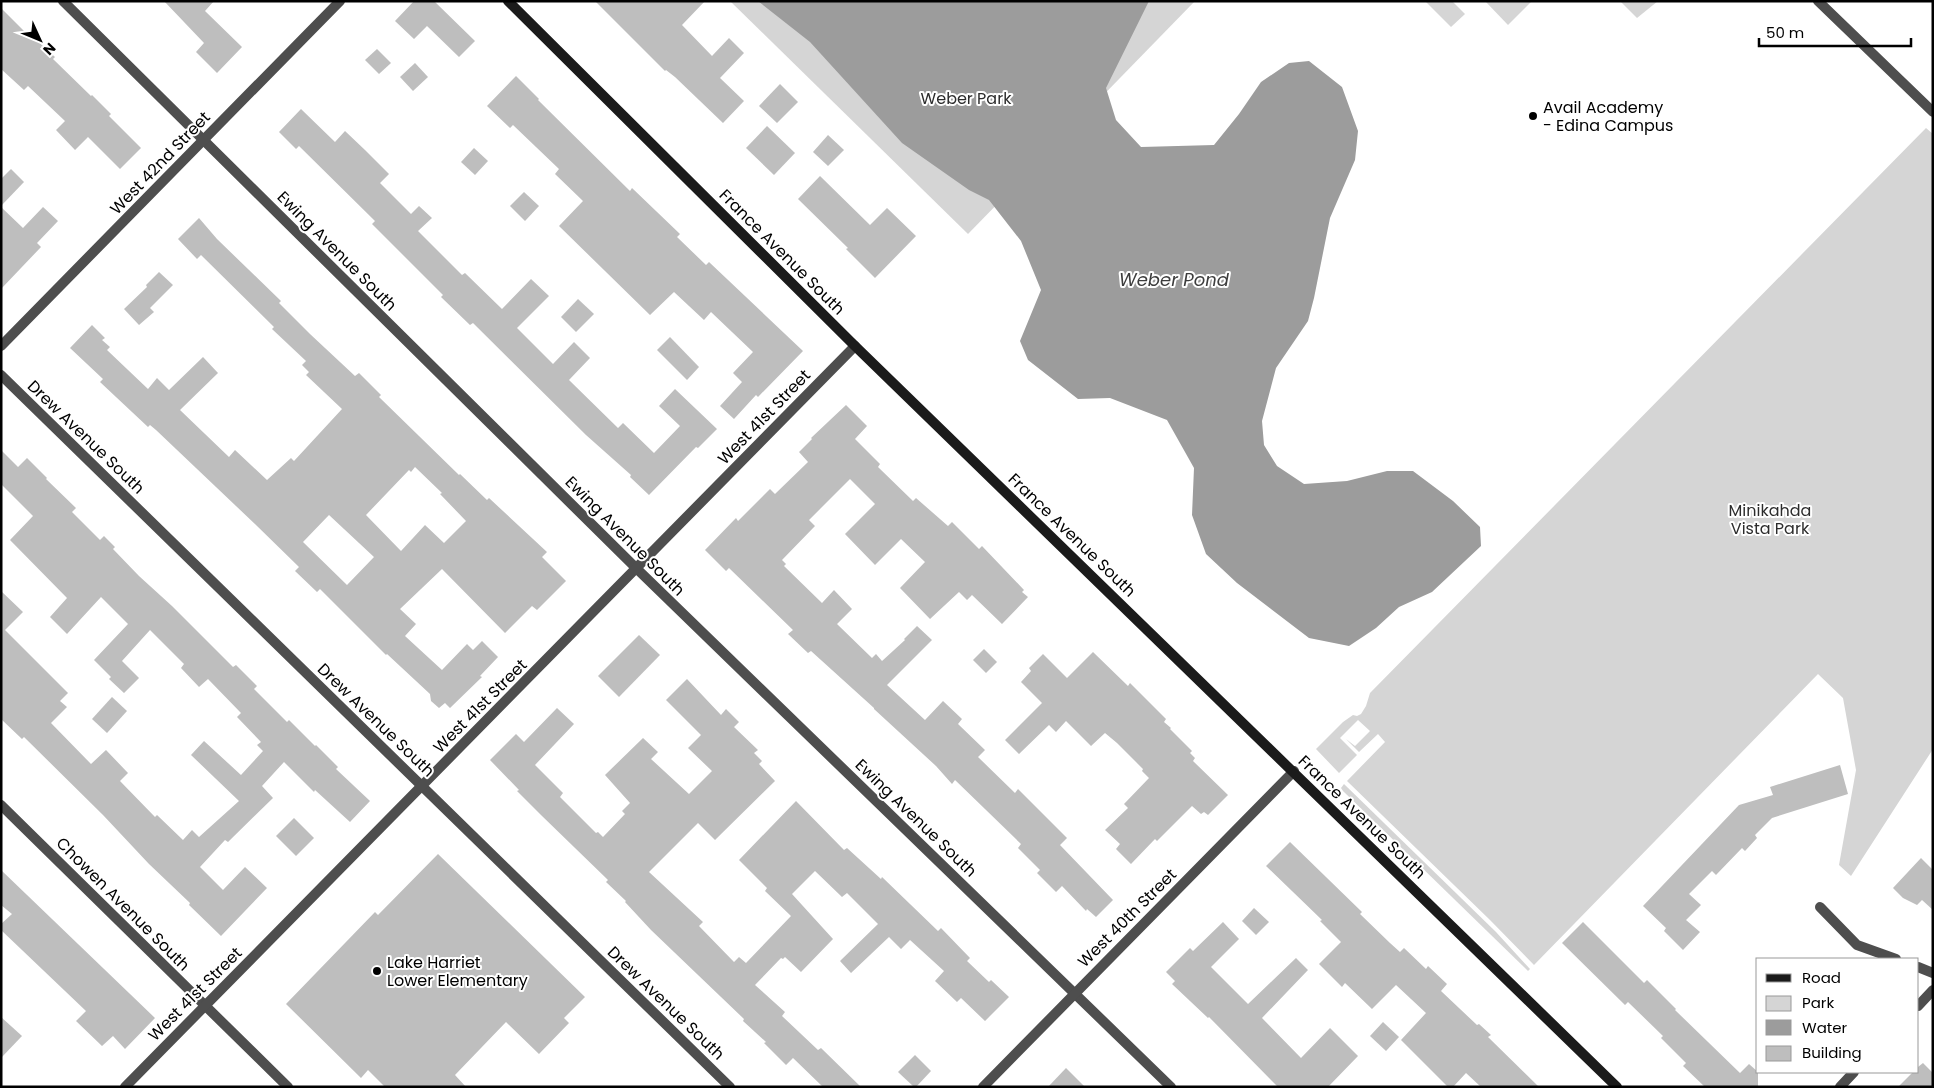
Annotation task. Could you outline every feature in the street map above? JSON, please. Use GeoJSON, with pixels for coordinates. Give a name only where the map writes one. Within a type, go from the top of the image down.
{"type":"FeatureCollection","features":[{"type":"Feature","properties":{"kind":"main road","name":"France Avenue South"},"geometry":{"type":"LineString","coordinates":[[508,1],[855,346],[1617,1087]]}},
{"type":"Feature","properties":{"kind":"street","name":"Ewing Avenue South"},"geometry":{"type":"LineString","coordinates":[[63,1],[636,568],[1171,1087]]}},
{"type":"Feature","properties":{"kind":"street","name":"West 42nd Street"},"geometry":{"type":"LineString","coordinates":[[1,346],[340,1]]}},
{"type":"Feature","properties":{"kind":"street"},"geometry":{"type":"LineString","coordinates":[[1818,1],[1933,112]]}},
{"type":"Feature","properties":{"kind":"street","name":"West 41st Street"},"geometry":{"type":"LineString","coordinates":[[125,1087],[855,346]]}},
{"type":"Feature","properties":{"kind":"street","name":"Drew Avenue South"},"geometry":{"type":"LineString","coordinates":[[1,375],[730,1087]]}},
{"type":"Feature","properties":{"kind":"street","name":"West 40th Street"},"geometry":{"type":"LineString","coordinates":[[983,1087],[1294,772]]}},
{"type":"Feature","properties":{"kind":"street","name":"Chowen Avenue South"},"geometry":{"type":"LineString","coordinates":[[1,805],[288,1087]]}},
{"type":"Feature","properties":{"kind":"street"},"geometry":{"type":"LineString","coordinates":[[1820,907],[1857,945],[1893,958]]}},
{"type":"Feature","properties":{"kind":"street"},"geometry":{"type":"LineString","coordinates":[[1919,967],[1933,973]]}},
{"type":"Feature","properties":{"kind":"street"},"geometry":{"type":"LineString","coordinates":[[1919,1005],[1933,990]]}},
{"type":"Feature","properties":{"kind":"street"},"geometry":{"type":"LineString","coordinates":[[1840,1087],[1853,1073]]}},
{"type":"Feature","properties":{"kind":"green space","name":"Weber Park"},"geometry":{"type":"Polygon","coordinates":[[[730,1],[1195,1],[968,234],[730,1]]]}},
{"type":"Feature","properties":{"kind":"green space"},"geometry":{"type":"Polygon","coordinates":[[[1425,1],[1452,1],[1465,14],[1451,27],[1425,1]]]}},
{"type":"Feature","properties":{"kind":"green space"},"geometry":{"type":"Polygon","coordinates":[[[1485,1],[1532,1],[1508,25],[1485,1]]]}},
{"type":"Feature","properties":{"kind":"green space"},"geometry":{"type":"Polygon","coordinates":[[[1620,1],[1658,1],[1637,18],[1620,1]]]}},
{"type":"Feature","properties":{"kind":"green space","name":"Minikahda Vista Park"},"geometry":{"type":"Polygon","coordinates":[[[1926,128],[1933,134],[1933,749],[1851,876],[1839,865],[1856,770],[1843,698],[1818,674],[1534,965],[1347,781],[1385,742],[1378,734],[1359,752],[1346,739],[1355,746],[1370,731],[1358,720],[1340,738],[1357,755],[1339,773],[1316,749],[1343,722],[1353,715],[1361,714],[1370,693],[1926,128]]]}},
{"type":"Feature","properties":{"kind":"green space"},"geometry":{"type":"Polygon","coordinates":[[[1344,784],[1496,932],[1530,969],[1528,971],[1343,791],[1341,788],[1344,784]]]}},
{"type":"Feature","properties":{"kind":"water","name":"Weber Pond"},"geometry":{"type":"Polygon","coordinates":[[[758,1],[1149,1],[1106,88],[1116,120],[1141,147],[1214,145],[1239,114],[1261,82],[1289,63],[1309,61],[1342,87],[1358,131],[1355,160],[1330,218],[1308,321],[1276,368],[1262,421],[1264,445],[1277,466],[1304,484],[1347,481],[1387,471],[1413,471],[1453,501],[1480,527],[1481,546],[1432,592],[1399,607],[1376,628],[1349,646],[1309,638],[1237,583],[1206,554],[1192,515],[1194,468],[1167,420],[1110,398],[1078,399],[1028,360],[1020,341],[1041,290],[1021,241],[989,200],[969,190],[902,143],[810,42],[758,1]]]}},
{"type":"Feature","properties":{"kind":"building"},"geometry":{"type":"Polygon","coordinates":[[[164,1],[214,1],[205,11],[242,47],[217,73],[196,52],[204,43],[164,1]]]}},
{"type":"Feature","properties":{"kind":"building"},"geometry":{"type":"Polygon","coordinates":[[[414,1],[434,1],[475,41],[459,57],[427,26],[414,39],[395,21],[414,1]]]}},
{"type":"Feature","properties":{"kind":"building"},"geometry":{"type":"Polygon","coordinates":[[[595,1],[705,1],[682,25],[712,56],[729,38],[744,53],[720,78],[744,101],[723,123],[675,77],[665,71],[595,1]]]}},
{"type":"Feature","properties":{"kind":"building"},"geometry":{"type":"Polygon","coordinates":[[[1,8],[31,38],[32,36],[55,57],[53,59],[111,114],[109,116],[141,148],[120,169],[88,137],[75,150],[56,130],[65,121],[28,86],[24,90],[1,69],[1,8]]]}},
{"type":"Feature","properties":{"kind":"building"},"geometry":{"type":"Polygon","coordinates":[[[377,49],[391,63],[379,74],[365,60],[377,49]]]}},
{"type":"Feature","properties":{"kind":"building"},"geometry":{"type":"Polygon","coordinates":[[[415,63],[428,77],[413,91],[400,77],[415,63]]]}},
{"type":"Feature","properties":{"kind":"building"},"geometry":{"type":"Polygon","coordinates":[[[516,76],[630,191],[632,188],[680,234],[677,237],[706,265],[709,262],[803,351],[758,397],[756,395],[734,419],[720,406],[742,382],[733,373],[753,352],[711,312],[704,320],[674,292],[650,315],[559,226],[583,201],[555,174],[559,169],[513,125],[510,128],[487,106],[516,76]]]}},
{"type":"Feature","properties":{"kind":"building"},"geometry":{"type":"Polygon","coordinates":[[[780,84],[798,102],[777,123],[759,106],[780,84]]]}},
{"type":"Feature","properties":{"kind":"building"},"geometry":{"type":"Polygon","coordinates":[[[301,109],[335,142],[345,131],[365,150],[389,174],[380,183],[411,214],[419,206],[432,218],[418,231],[462,275],[465,273],[502,309],[531,279],[549,296],[517,328],[553,364],[574,342],[590,358],[569,380],[618,428],[623,423],[654,453],[680,426],[659,406],[675,389],[717,429],[698,448],[696,447],[649,495],[630,477],[631,475],[586,435],[473,323],[470,325],[441,297],[443,295],[372,224],[375,221],[299,146],[296,149],[279,132],[301,109]]]}},
{"type":"Feature","properties":{"kind":"building"},"geometry":{"type":"Polygon","coordinates":[[[767,126],[795,153],[774,175],[746,148],[767,126]]]}},
{"type":"Feature","properties":{"kind":"building"},"geometry":{"type":"Polygon","coordinates":[[[828,135],[844,150],[828,166],[813,152],[828,135]]]}},
{"type":"Feature","properties":{"kind":"building"},"geometry":{"type":"Polygon","coordinates":[[[474,148],[488,161],[475,175],[461,162],[474,148]]]}},
{"type":"Feature","properties":{"kind":"building"},"geometry":{"type":"Polygon","coordinates":[[[11,169],[24,182],[1,206],[1,179],[11,169]]]}},
{"type":"Feature","properties":{"kind":"building"},"geometry":{"type":"Polygon","coordinates":[[[820,176],[870,225],[887,208],[916,236],[875,278],[846,249],[848,248],[798,199],[820,176]]]}},
{"type":"Feature","properties":{"kind":"building"},"geometry":{"type":"Polygon","coordinates":[[[524,192],[539,206],[525,221],[510,206],[524,192]]]}},
{"type":"Feature","properties":{"kind":"building"},"geometry":{"type":"Polygon","coordinates":[[[1,207],[23,228],[43,207],[58,221],[37,243],[41,247],[1,289],[1,207]]]}},
{"type":"Feature","properties":{"kind":"building"},"geometry":{"type":"Polygon","coordinates":[[[199,218],[217,239],[281,301],[279,303],[310,334],[355,376],[359,373],[381,395],[379,397],[459,475],[487,500],[489,498],[547,552],[542,557],[566,581],[537,610],[532,606],[505,633],[442,569],[400,609],[416,624],[405,636],[442,670],[467,644],[473,650],[482,641],[498,657],[480,676],[482,677],[450,708],[445,703],[439,708],[431,701],[430,694],[386,655],[320,589],[317,592],[295,571],[299,567],[156,430],[150,425],[148,427],[100,382],[103,379],[70,348],[92,325],[105,338],[102,340],[110,347],[107,350],[148,389],[157,378],[169,390],[203,357],[218,373],[180,410],[229,457],[235,450],[267,480],[291,458],[294,461],[342,409],[306,375],[309,372],[302,365],[306,361],[272,329],[274,327],[201,255],[197,259],[178,239],[199,218]],[[415,467],[411,472],[409,470],[366,515],[401,551],[425,525],[444,543],[466,521],[440,494],[442,493],[415,467]],[[329,515],[303,542],[347,585],[374,557],[329,515]]]}},
{"type":"Feature","properties":{"kind":"building"},"geometry":{"type":"Polygon","coordinates":[[[159,272],[173,285],[150,308],[154,312],[139,325],[124,309],[147,287],[146,285],[159,272]]]}},
{"type":"Feature","properties":{"kind":"building"},"geometry":{"type":"Polygon","coordinates":[[[578,299],[594,314],[576,332],[561,317],[578,299]]]}},
{"type":"Feature","properties":{"kind":"building"},"geometry":{"type":"Polygon","coordinates":[[[670,337],[699,367],[687,380],[657,350],[670,337]]]}},
{"type":"Feature","properties":{"kind":"building"},"geometry":{"type":"Polygon","coordinates":[[[846,405],[867,426],[855,439],[880,464],[878,467],[913,501],[916,498],[948,526],[952,522],[979,549],[982,546],[1024,590],[1022,592],[1028,597],[1002,624],[972,595],[967,600],[959,592],[930,619],[900,588],[925,562],[901,539],[875,565],[845,534],[875,504],[850,479],[809,520],[815,526],[782,560],[786,564],[784,566],[822,603],[834,590],[852,609],[837,624],[872,658],[876,654],[882,661],[917,626],[932,640],[887,685],[925,720],[943,701],[962,719],[958,724],[985,750],[978,757],[1015,793],[1018,789],[1067,838],[1060,845],[1113,900],[1096,917],[1087,909],[1086,911],[1062,886],[1056,892],[1037,873],[1040,870],[1018,848],[1021,844],[955,780],[952,784],[936,766],[874,708],[811,651],[808,653],[788,634],[793,630],[729,568],[726,571],[705,550],[736,518],[738,521],[770,489],[775,494],[808,462],[799,452],[846,405]]]}},
{"type":"Feature","properties":{"kind":"building"},"geometry":{"type":"Polygon","coordinates":[[[1,450],[18,467],[27,458],[76,508],[72,512],[100,540],[104,536],[115,547],[113,549],[139,576],[233,667],[236,665],[257,686],[254,689],[287,722],[289,720],[316,745],[338,767],[336,769],[370,801],[350,822],[315,790],[314,792],[284,762],[262,786],[273,798],[228,842],[225,840],[200,867],[223,890],[245,867],[267,888],[221,936],[24,737],[22,739],[1,719],[1,591],[23,612],[5,630],[68,693],[60,701],[67,707],[51,723],[91,764],[106,750],[128,773],[120,781],[155,817],[157,815],[183,840],[192,830],[199,837],[239,801],[191,755],[204,741],[241,775],[263,751],[257,745],[261,742],[237,717],[241,713],[208,679],[199,687],[181,668],[184,664],[150,630],[122,661],[139,678],[124,693],[109,679],[111,677],[94,660],[128,624],[101,597],[67,634],[50,617],[67,598],[10,540],[33,516],[1,484],[1,450]]]}},
{"type":"Feature","properties":{"kind":"building"},"geometry":{"type":"Polygon","coordinates":[[[639,635],[660,655],[619,697],[598,676],[639,635]]]}},
{"type":"Feature","properties":{"kind":"building"},"geometry":{"type":"Polygon","coordinates":[[[984,649],[997,662],[986,673],[973,660],[984,649]]]}},
{"type":"Feature","properties":{"kind":"building"},"geometry":{"type":"Polygon","coordinates":[[[1093,652],[1128,686],[1130,683],[1166,719],[1164,722],[1192,751],[1190,753],[1195,758],[1193,761],[1228,795],[1208,815],[1204,812],[1201,814],[1192,806],[1157,841],[1155,839],[1131,864],[1116,849],[1120,844],[1105,830],[1128,808],[1124,804],[1149,778],[1142,771],[1143,769],[1117,743],[1105,733],[1091,746],[1066,721],[1056,732],[1049,725],[1019,754],[1005,740],[1042,703],[1021,682],[1031,671],[1029,668],[1043,654],[1067,678],[1093,652]]]}},
{"type":"Feature","properties":{"kind":"building"},"geometry":{"type":"Polygon","coordinates":[[[687,679],[721,715],[726,709],[739,722],[734,727],[758,750],[754,753],[762,761],[759,764],[775,781],[715,840],[698,823],[649,872],[703,922],[699,926],[734,962],[739,957],[746,963],[791,916],[765,891],[767,888],[739,860],[796,801],[844,850],[847,848],[881,879],[882,877],[938,931],[941,928],[970,958],[967,961],[989,982],[991,980],[1009,997],[985,1021],[961,998],[957,1002],[935,981],[944,971],[910,940],[901,949],[889,937],[851,973],[840,961],[878,924],[847,893],[842,897],[815,871],[792,894],[833,939],[801,972],[785,957],[781,958],[755,985],[785,1012],[782,1016],[818,1050],[821,1048],[861,1087],[823,1087],[793,1058],[786,1065],[764,1043],[766,1042],[743,1021],[744,1019],[651,930],[626,901],[606,882],[608,880],[517,791],[519,790],[490,760],[516,734],[524,742],[557,708],[574,724],[535,765],[563,793],[560,797],[596,833],[598,832],[603,837],[625,814],[622,811],[630,803],[605,775],[643,738],[658,752],[651,759],[689,794],[712,771],[688,748],[701,735],[666,700],[687,679]]]}},
{"type":"Feature","properties":{"kind":"building"},"geometry":{"type":"Polygon","coordinates":[[[112,697],[127,711],[107,733],[92,719],[112,697]]]}},
{"type":"Feature","properties":{"kind":"building"},"geometry":{"type":"Polygon","coordinates":[[[1840,765],[1848,794],[1772,818],[1755,835],[1757,838],[1745,851],[1742,848],[1716,875],[1712,871],[1689,894],[1701,905],[1686,920],[1700,932],[1683,950],[1664,931],[1666,928],[1643,906],[1739,805],[1773,795],[1770,787],[1840,765]]]}},
{"type":"Feature","properties":{"kind":"building"},"geometry":{"type":"Polygon","coordinates":[[[294,818],[314,838],[296,856],[276,836],[294,818]]]}},
{"type":"Feature","properties":{"kind":"building"},"geometry":{"type":"Polygon","coordinates":[[[1290,842],[1362,912],[1360,914],[1390,943],[1400,952],[1404,948],[1426,969],[1428,966],[1447,984],[1441,991],[1477,1025],[1479,1024],[1491,1035],[1488,1037],[1539,1087],[1481,1087],[1466,1073],[1453,1087],[1448,1087],[1401,1040],[1426,1013],[1396,985],[1372,1009],[1345,983],[1342,987],[1319,964],[1341,942],[1320,921],[1322,920],[1266,866],[1290,842]]]}},
{"type":"Feature","properties":{"kind":"building","name":"Lake Harriet Lower Elementary"},"geometry":{"type":"Polygon","coordinates":[[[438,854],[585,997],[564,1018],[569,1023],[539,1054],[506,1022],[455,1075],[466,1087],[385,1087],[368,1070],[361,1078],[286,1004],[375,912],[378,915],[438,854]]]}},
{"type":"Feature","properties":{"kind":"building"},"geometry":{"type":"Polygon","coordinates":[[[1921,858],[1933,870],[1933,910],[1922,900],[1917,905],[1903,898],[1893,888],[1921,858]]]}},
{"type":"Feature","properties":{"kind":"building"},"geometry":{"type":"Polygon","coordinates":[[[1,870],[155,1018],[125,1049],[113,1036],[102,1046],[76,1021],[86,1011],[1,930],[1,924],[12,914],[1,905],[1,870]]]}},
{"type":"Feature","properties":{"kind":"building"},"geometry":{"type":"Polygon","coordinates":[[[1254,908],[1269,922],[1256,935],[1242,921],[1254,908]]]}},
{"type":"Feature","properties":{"kind":"building"},"geometry":{"type":"Polygon","coordinates":[[[1223,922],[1239,939],[1211,967],[1248,1004],[1296,958],[1308,970],[1262,1018],[1301,1058],[1330,1028],[1358,1056],[1328,1087],[1278,1087],[1209,1017],[1172,984],[1175,981],[1166,972],[1190,948],[1193,951],[1223,922]]]}},
{"type":"Feature","properties":{"kind":"building"},"geometry":{"type":"Polygon","coordinates":[[[1583,922],[1644,983],[1647,980],[1740,1073],[1749,1064],[1756,1070],[1756,1073],[1758,1073],[1758,1087],[1705,1087],[1683,1066],[1686,1063],[1661,1038],[1663,1036],[1628,1002],[1625,1005],[1562,943],[1583,922]]]}},
{"type":"Feature","properties":{"kind":"building"},"geometry":{"type":"Polygon","coordinates":[[[1,1017],[22,1036],[1,1058],[1,1017]]]}},
{"type":"Feature","properties":{"kind":"building"},"geometry":{"type":"Polygon","coordinates":[[[1383,1022],[1399,1037],[1386,1051],[1370,1036],[1383,1022]]]}},
{"type":"Feature","properties":{"kind":"building"},"geometry":{"type":"Polygon","coordinates":[[[915,1055],[931,1071],[914,1087],[898,1072],[915,1055]]]}},
{"type":"Feature","properties":{"kind":"building"},"geometry":{"type":"Polygon","coordinates":[[[1923,1063],[1933,1073],[1933,1087],[1898,1087],[1912,1073],[1919,1073],[1919,1066],[1923,1063]]]}},
{"type":"Feature","properties":{"kind":"building"},"geometry":{"type":"Polygon","coordinates":[[[1066,1068],[1085,1087],[1048,1087],[1066,1068]]]}},
{"type":"Feature","properties":{"kind":"place","name":"Avail Academy - Edina Campus"},"geometry":{"type":"Point","coordinates":[1533,116]}},
{"type":"Feature","properties":{"kind":"place","name":"Lake Harriet Lower Elementary"},"geometry":{"type":"Point","coordinates":[377,971]}}]}
